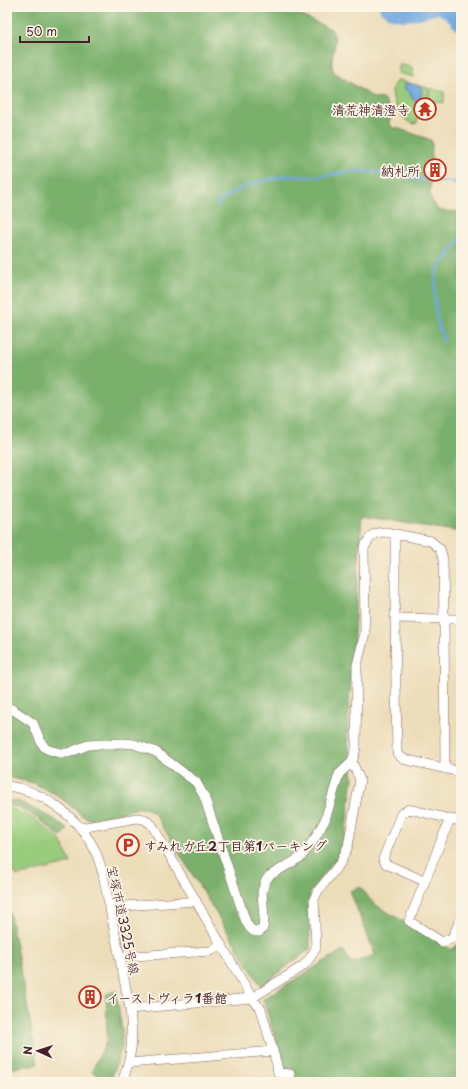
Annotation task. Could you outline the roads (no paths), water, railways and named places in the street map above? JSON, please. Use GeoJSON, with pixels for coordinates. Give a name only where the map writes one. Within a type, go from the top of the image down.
{"type":"FeatureCollection","features":[{"type":"Feature","properties":{"kind":"street"},"geometry":{"type":"LineString","coordinates":[[7,708],[33,723],[45,748],[49,750],[60,753],[68,752],[88,745],[122,743],[134,744],[156,752],[196,782],[204,796],[246,922],[249,928],[254,932],[259,932],[263,928],[264,918],[262,892],[265,882],[269,876],[301,858],[325,820],[339,774],[352,762],[356,748],[357,665],[365,634],[364,548],[370,537],[378,532],[395,534],[431,542],[440,549],[443,559],[445,769]]}},
{"type":"Feature","properties":{"kind":"street"},"geometry":{"type":"LineString","coordinates":[[395,534],[397,753],[404,759],[461,772]]}},
{"type":"Feature","properties":{"kind":"street"},"geometry":{"type":"LineString","coordinates":[[395,618],[461,619]]}},
{"type":"Feature","properties":{"kind":"street"},"geometry":{"type":"LineString","coordinates":[[130,1009],[252,998],[303,966],[316,948],[314,899],[318,891],[341,862],[348,846],[360,780],[352,762]]}},
{"type":"Feature","properties":{"kind":"street","name":"宝塚市道3325号線"},"geometry":{"type":"LineString","coordinates":[[7,786],[26,790],[41,796],[66,813],[92,843],[98,858],[110,907],[130,1009],[132,1046],[129,1063],[122,1082]]}},
{"type":"Feature","properties":{"kind":"street"},"geometry":{"type":"LineString","coordinates":[[424,881],[386,864],[383,859],[401,814],[409,809],[461,821]]}},
{"type":"Feature","properties":{"kind":"street"},"geometry":{"type":"LineString","coordinates":[[80,828],[137,818],[152,825],[252,998],[260,1009],[277,1065],[278,1073],[290,1074],[290,1082]]}},
{"type":"Feature","properties":{"kind":"street"},"geometry":{"type":"LineString","coordinates":[[450,819],[409,921],[442,942],[452,938],[461,918]]}},
{"type":"Feature","properties":{"kind":"street"},"geometry":{"type":"LineString","coordinates":[[110,907],[196,902]]}},
{"type":"Feature","properties":{"kind":"street"},"geometry":{"type":"LineString","coordinates":[[119,957],[211,951],[221,944]]}},
{"type":"Feature","properties":{"kind":"street"},"geometry":{"type":"LineString","coordinates":[[129,1063],[273,1051]]}},
{"type":"Feature","properties":{"kind":"water"},"geometry":{"type":"Polygon","coordinates":[[[406,83],[417,85],[421,88],[422,93],[418,102],[414,101],[409,92],[405,89],[404,86],[406,83]]]}},
{"type":"Feature","properties":{"kind":"waterway"},"geometry":{"type":"LineString","coordinates":[[387,7],[403,13],[415,12],[433,7]]}},
{"type":"Feature","properties":{"kind":"waterway"},"geometry":{"type":"LineString","coordinates":[[442,7],[450,11],[461,23]]}},
{"type":"Feature","properties":{"kind":"waterway"},"geometry":{"type":"LineString","coordinates":[[217,206],[222,200],[235,191],[250,184],[286,176],[315,177],[355,171],[394,173],[416,179],[461,183]]}},
{"type":"Feature","properties":{"kind":"waterway"},"geometry":{"type":"LineString","coordinates":[[444,342],[438,324],[436,308],[436,273],[461,238]]}},
{"type":"Feature","properties":{"kind":"place","name":"清荒神清澄寺"},"geometry":{"type":"Point","coordinates":[425,109]}},
{"type":"Feature","properties":{"kind":"place","name":"納札所"},"geometry":{"type":"Point","coordinates":[435,170]}},
{"type":"Feature","properties":{"kind":"place","name":"すみれガ丘2丁目第1パーキング"},"geometry":{"type":"Point","coordinates":[128,845]}},
{"type":"Feature","properties":{"kind":"place","name":"イーストヴィラ1番館"},"geometry":{"type":"Point","coordinates":[90,997]}}]}
